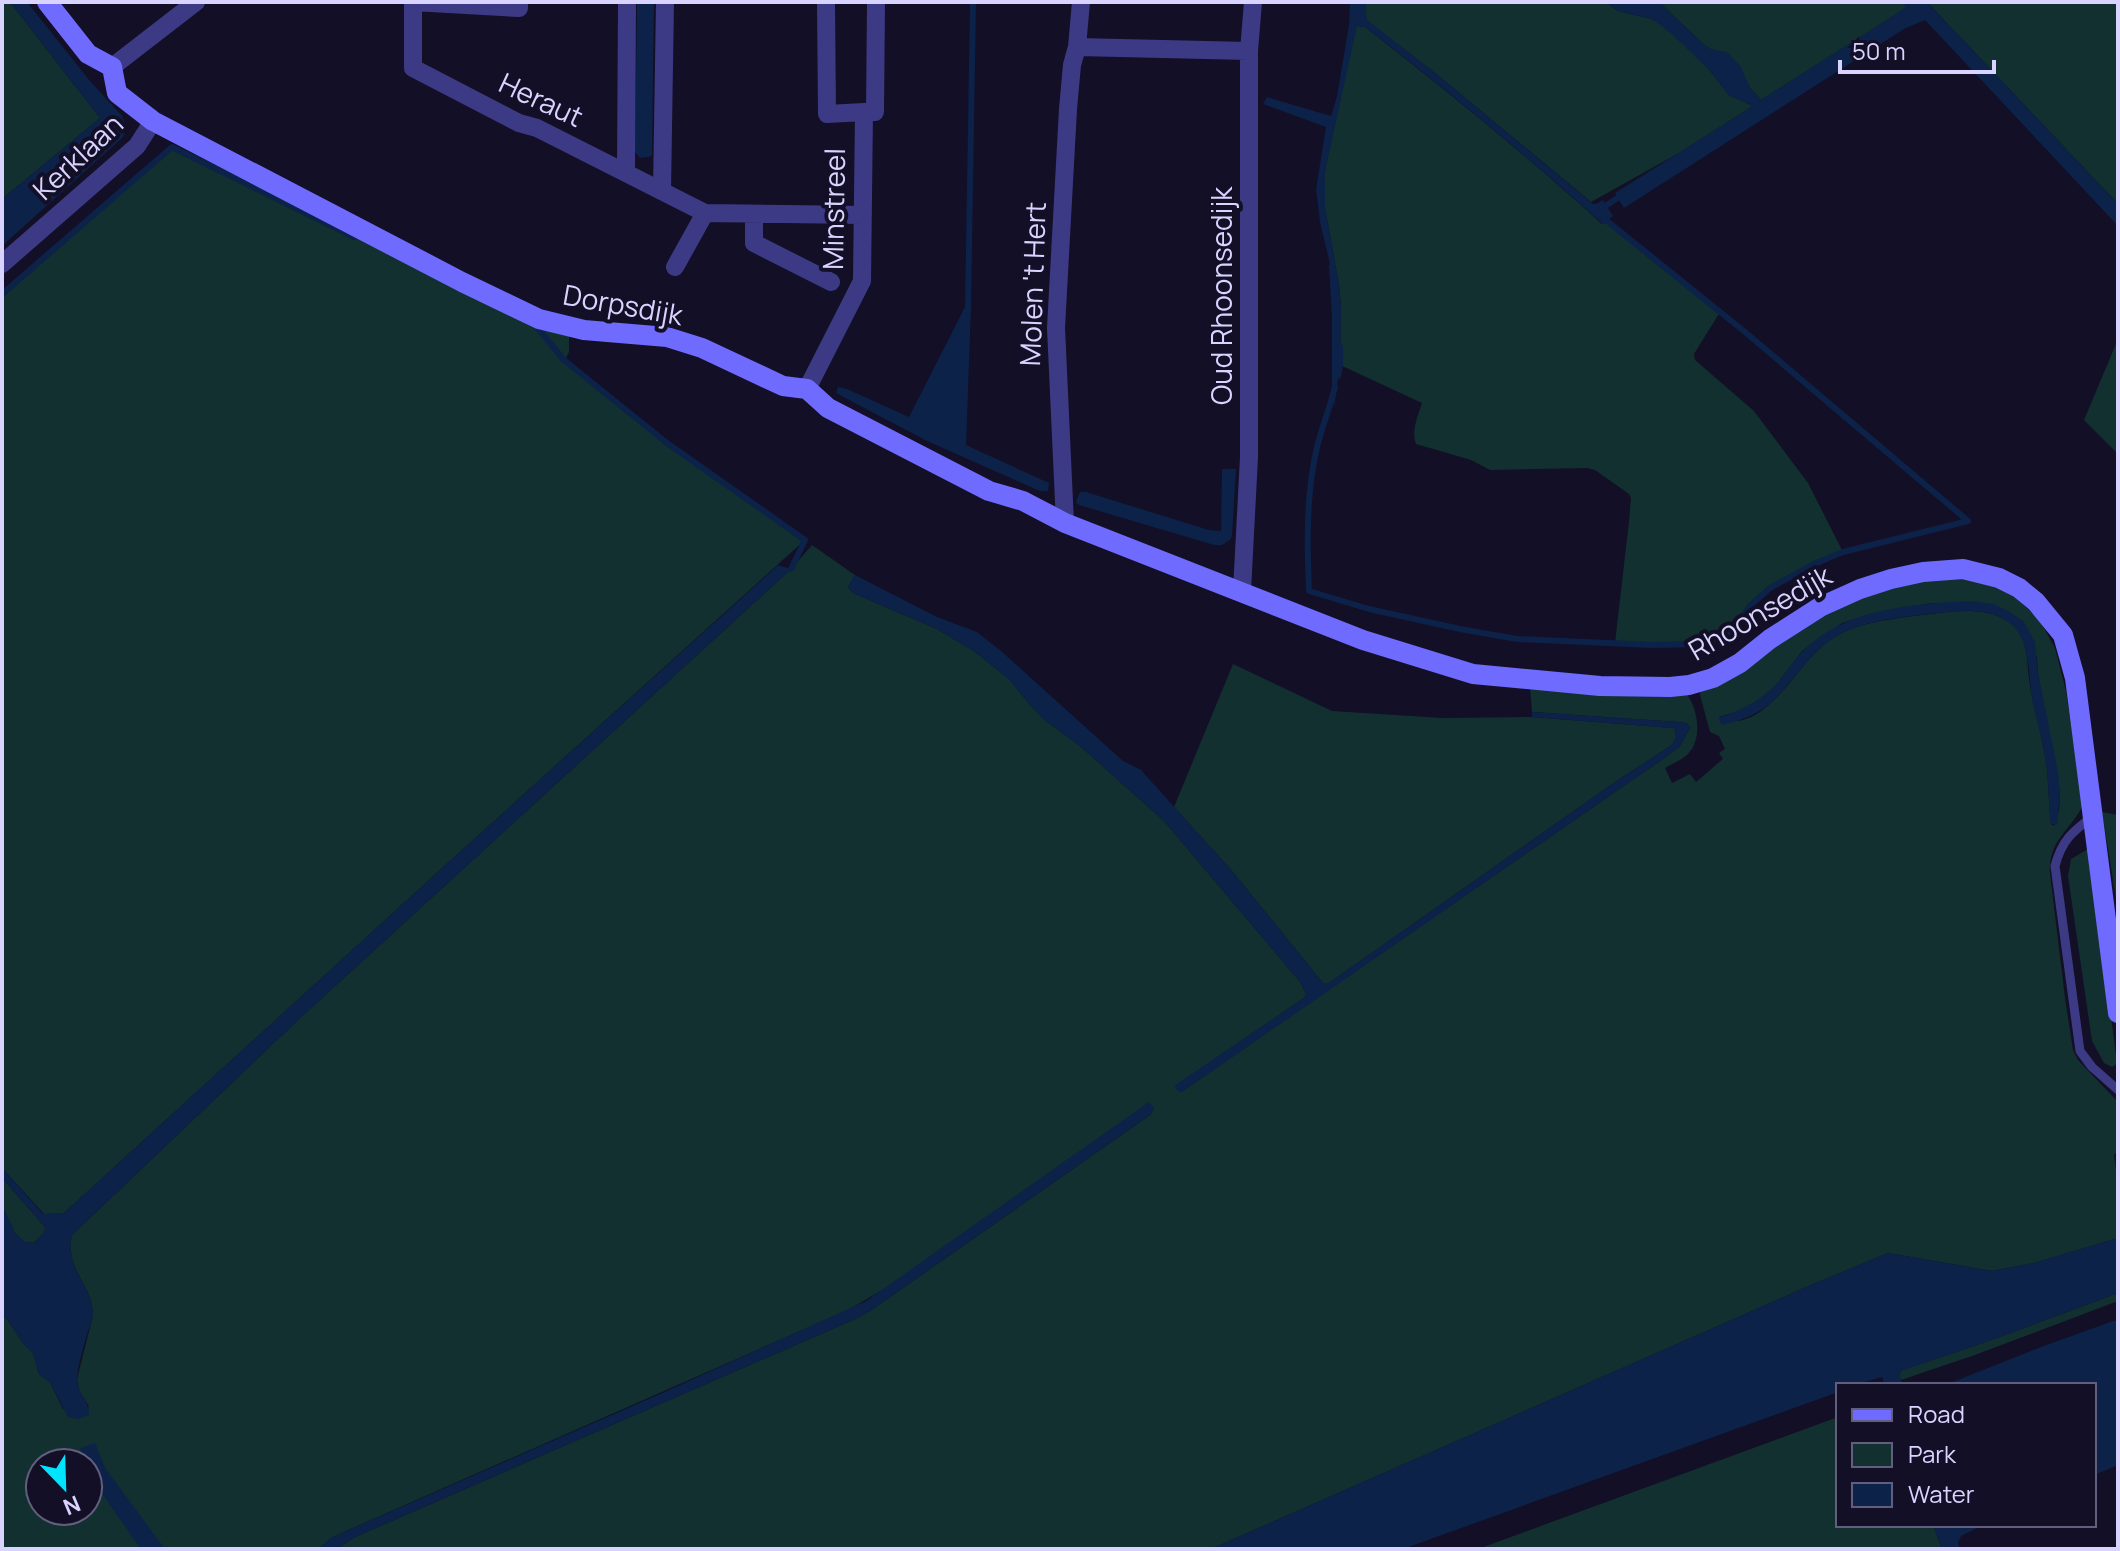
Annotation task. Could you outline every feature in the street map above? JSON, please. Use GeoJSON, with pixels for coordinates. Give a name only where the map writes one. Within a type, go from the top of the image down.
{"type":"FeatureCollection","features":[{"type":"Feature","properties":{"kind":"street","name":"Dorpsdijk"},"geometry":{"type":"LineString","coordinates":[[47,2],[88,54],[112,67],[117,93],[153,121],[462,282],[539,319],[584,330],[667,337],[702,348],[783,386],[807,389],[828,408],[989,491],[1023,501],[1065,523],[1242,591]]}},
{"type":"Feature","properties":{"kind":"street"},"geometry":{"type":"LineString","coordinates":[[112,67],[196,2]]}},
{"type":"Feature","properties":{"kind":"street"},"geometry":{"type":"LineString","coordinates":[[413,2],[519,8],[519,2]]}},
{"type":"Feature","properties":{"kind":"street","name":"Heraut"},"geometry":{"type":"LineString","coordinates":[[413,2],[413,68],[705,213],[863,215]]}},
{"type":"Feature","properties":{"kind":"street"},"geometry":{"type":"LineString","coordinates":[[626,172],[627,2]]}},
{"type":"Feature","properties":{"kind":"street"},"geometry":{"type":"LineString","coordinates":[[662,190],[665,2]]}},
{"type":"Feature","properties":{"kind":"street","name":"Minstreel"},"geometry":{"type":"LineString","coordinates":[[826,2],[827,114],[875,112],[876,2]]}},
{"type":"Feature","properties":{"kind":"street","name":"Molen 't Hert"},"geometry":{"type":"LineString","coordinates":[[1065,523],[1056,328],[1068,109],[1081,2]]}},
{"type":"Feature","properties":{"kind":"street","name":"Oud Rhoonsedijk"},"geometry":{"type":"LineString","coordinates":[[1242,591],[1249,457],[1249,51],[1253,2]]}},
{"type":"Feature","properties":{"kind":"street"},"geometry":{"type":"LineString","coordinates":[[1077,47],[1249,51]]}},
{"type":"Feature","properties":{"kind":"street","name":"Minstreel"},"geometry":{"type":"LineString","coordinates":[[807,389],[862,281],[864,112]]}},
{"type":"Feature","properties":{"kind":"street","name":"Kerklaan"},"geometry":{"type":"LineString","coordinates":[[2,264],[137,146],[153,121]]}},
{"type":"Feature","properties":{"kind":"street"},"geometry":{"type":"LineString","coordinates":[[675,267],[705,213]]}},
{"type":"Feature","properties":{"kind":"street"},"geometry":{"type":"LineString","coordinates":[[754,215],[754,243],[831,282]]}},
{"type":"Feature","properties":{"kind":"street","name":"Rhoonsedijk"},"geometry":{"type":"LineString","coordinates":[[1242,591],[1363,640],[1473,674],[1600,686],[1670,687],[1713,678],[1740,663],[1770,639],[1820,607],[1860,589],[1923,572],[1963,569],[1999,578],[2019,588],[2036,602],[2063,635],[2075,678],[2118,1013]]}},
{"type":"Feature","properties":{"kind":"lane"},"geometry":{"type":"LineString","coordinates":[[2093,816],[2073,831],[2060,848],[2055,866],[2080,1051],[2092,1067],[2118,1090]]}},
{"type":"Feature","properties":{"kind":"green space"},"geometry":{"type":"Polygon","coordinates":[[[2,2],[10,2],[100,118],[2,199],[2,2]]]}},
{"type":"Feature","properties":{"kind":"green space"},"geometry":{"type":"Polygon","coordinates":[[[1365,2],[1606,2],[1618,11],[1652,19],[1674,32],[1729,95],[1753,106],[1679,153],[1591,202],[1366,20],[1365,2]]]}},
{"type":"Feature","properties":{"kind":"green space"},"geometry":{"type":"Polygon","coordinates":[[[1659,2],[1904,2],[1906,8],[1761,100],[1728,53],[1710,49],[1659,2]]]}},
{"type":"Feature","properties":{"kind":"green space"},"geometry":{"type":"Polygon","coordinates":[[[1927,2],[2118,2],[2118,204],[1927,2]]]}},
{"type":"Feature","properties":{"kind":"green space"},"geometry":{"type":"Polygon","coordinates":[[[1356,26],[1365,27],[1515,148],[1602,224],[1609,220],[1720,312],[1694,354],[1695,360],[1754,411],[1808,483],[1843,552],[1803,568],[1766,591],[1733,628],[1717,639],[1687,647],[1615,643],[1629,521],[1629,494],[1595,470],[1587,468],[1490,470],[1471,460],[1416,444],[1415,428],[1422,403],[1340,365],[1341,307],[1325,208],[1325,170],[1356,26]]]}},
{"type":"Feature","properties":{"kind":"green space"},"geometry":{"type":"Polygon","coordinates":[[[172,147],[539,328],[569,335],[569,352],[565,360],[667,443],[805,540],[64,1213],[44,1214],[2,1168],[2,298],[172,147]]]}},
{"type":"Feature","properties":{"kind":"green space"},"geometry":{"type":"Polygon","coordinates":[[[2118,339],[2118,454],[2084,420],[2118,339]]]}},
{"type":"Feature","properties":{"kind":"green space"},"geometry":{"type":"Polygon","coordinates":[[[812,545],[855,575],[848,587],[853,593],[937,629],[974,651],[1010,680],[1046,721],[1080,746],[1164,821],[1301,983],[1306,995],[1304,998],[1175,1086],[1181,1092],[1670,754],[1680,746],[1690,728],[1687,723],[1678,722],[1532,712],[1530,688],[1686,693],[1696,715],[1696,740],[1688,754],[1665,768],[1672,783],[1690,774],[1696,782],[1723,759],[1719,753],[1725,749],[1719,736],[1710,732],[1701,689],[1831,607],[1926,579],[1968,578],[2008,591],[2039,619],[2055,648],[2066,691],[2083,805],[2056,844],[2050,873],[2073,1050],[2078,1060],[2118,1102],[2118,1153],[2114,1154],[2118,1187],[2118,1238],[2034,1263],[1992,1271],[1888,1253],[1211,1549],[337,1549],[355,1537],[870,1311],[1150,1115],[1154,1108],[889,1286],[848,1310],[346,1531],[318,1549],[2,1549],[2,1316],[33,1353],[39,1374],[50,1382],[63,1409],[89,1407],[79,1390],[77,1379],[93,1315],[92,1304],[72,1258],[72,1235],[298,1020],[791,569],[812,545]],[[1932,603],[1874,613],[1842,623],[1802,651],[1774,688],[1762,698],[1742,710],[1719,717],[1740,721],[1757,714],[1781,693],[1825,644],[1849,630],[1887,620],[1939,613],[1971,611],[1992,614],[2011,624],[2024,643],[2030,688],[2046,760],[2051,824],[2054,826],[2060,792],[2037,657],[2010,612],[1932,603]]]}},
{"type":"Feature","properties":{"kind":"green space"},"geometry":{"type":"Polygon","coordinates":[[[1233,664],[1332,711],[1443,718],[1532,717],[1673,728],[1676,738],[1672,745],[1329,983],[1323,983],[1232,871],[1174,807],[1233,664]]]}},
{"type":"Feature","properties":{"kind":"green space"},"geometry":{"type":"Polygon","coordinates":[[[2102,812],[2118,815],[2118,911],[2102,812]]]}},
{"type":"Feature","properties":{"kind":"green space"},"geometry":{"type":"Polygon","coordinates":[[[2088,849],[2117,1064],[2112,1067],[2104,1063],[2092,1041],[2068,876],[2071,859],[2088,849]]]}},
{"type":"Feature","properties":{"kind":"green space"},"geometry":{"type":"Polygon","coordinates":[[[2,1178],[46,1228],[34,1243],[25,1242],[2,1222],[2,1178]]]}},
{"type":"Feature","properties":{"kind":"green space"},"geometry":{"type":"Polygon","coordinates":[[[2118,1293],[2118,1301],[1901,1380],[1900,1371],[2118,1293]]]}},
{"type":"Feature","properties":{"kind":"green space"},"geometry":{"type":"Polygon","coordinates":[[[1836,1418],[1836,1527],[1934,1527],[1942,1549],[1478,1549],[1836,1418]]]}},
{"type":"Feature","properties":{"kind":"water"},"geometry":{"type":"Polygon","coordinates":[[[10,2],[27,2],[122,116],[127,128],[123,137],[2,246],[2,199],[100,118],[10,2]]]}},
{"type":"Feature","properties":{"kind":"water"},"geometry":{"type":"Polygon","coordinates":[[[637,2],[654,2],[652,155],[640,158],[635,152],[637,2]]]}},
{"type":"Feature","properties":{"kind":"water"},"geometry":{"type":"Polygon","coordinates":[[[1350,2],[1365,2],[1367,20],[1593,204],[1603,200],[1613,216],[1603,224],[1456,99],[1365,27],[1357,26],[1325,171],[1325,208],[1341,307],[1340,362],[1334,408],[1330,264],[1316,189],[1326,127],[1263,104],[1267,97],[1331,116],[1349,25],[1350,2]]]}},
{"type":"Feature","properties":{"kind":"water"},"geometry":{"type":"Polygon","coordinates":[[[1606,2],[1659,2],[1702,43],[1728,53],[1741,67],[1750,88],[1761,100],[1905,8],[1904,2],[1927,2],[2118,204],[2118,226],[1925,20],[1904,29],[1624,208],[1615,193],[1753,106],[1729,95],[1710,71],[1652,19],[1618,11],[1606,2]]]}},
{"type":"Feature","properties":{"kind":"water"},"geometry":{"type":"Polygon","coordinates":[[[965,307],[971,308],[966,445],[1049,483],[1048,491],[1040,491],[927,441],[836,393],[838,387],[847,389],[909,417],[965,307]]]}},
{"type":"Feature","properties":{"kind":"water"},"geometry":{"type":"Polygon","coordinates":[[[1222,469],[1236,469],[1232,535],[1222,545],[1076,502],[1080,492],[1086,492],[1221,531],[1222,469]]]}},
{"type":"Feature","properties":{"kind":"water"},"geometry":{"type":"Polygon","coordinates":[[[778,565],[791,569],[298,1020],[72,1235],[72,1258],[89,1295],[93,1315],[77,1379],[89,1415],[78,1419],[68,1417],[50,1382],[39,1374],[33,1353],[2,1316],[2,1222],[25,1242],[35,1243],[46,1228],[2,1178],[2,1168],[43,1214],[64,1213],[778,565]]]}},
{"type":"Feature","properties":{"kind":"water"},"geometry":{"type":"Polygon","coordinates":[[[855,575],[937,617],[977,632],[1123,761],[1141,770],[1232,871],[1323,983],[1329,983],[1672,745],[1676,738],[1673,728],[1532,717],[1532,712],[1678,722],[1687,723],[1690,728],[1680,746],[1670,754],[1182,1092],[1174,1086],[1304,998],[1306,995],[1301,983],[1164,821],[1080,746],[1046,721],[1010,680],[974,651],[937,629],[853,593],[848,587],[855,575]]]}},
{"type":"Feature","properties":{"kind":"water"},"geometry":{"type":"Polygon","coordinates":[[[1971,601],[1994,604],[2010,612],[2024,622],[2035,642],[2038,673],[2058,772],[2057,825],[2051,824],[2046,760],[2022,639],[2011,624],[1992,614],[1950,612],[1890,619],[1851,629],[1821,648],[1766,707],[1748,717],[1722,725],[1718,718],[1762,697],[1803,651],[1839,625],[1881,611],[1971,601]]]}},
{"type":"Feature","properties":{"kind":"water"},"geometry":{"type":"Polygon","coordinates":[[[1149,1102],[1154,1108],[1151,1114],[870,1311],[355,1537],[337,1549],[318,1549],[346,1531],[866,1301],[1149,1102]]]}},
{"type":"Feature","properties":{"kind":"water"},"geometry":{"type":"Polygon","coordinates":[[[2118,1238],[2118,1293],[1901,1371],[1902,1383],[1884,1383],[1882,1377],[1861,1383],[1836,1383],[1836,1393],[1403,1549],[1211,1549],[1888,1253],[1992,1271],[2034,1263],[2118,1238]]]}},
{"type":"Feature","properties":{"kind":"water"},"geometry":{"type":"Polygon","coordinates":[[[2118,1321],[2118,1465],[2096,1474],[2096,1383],[1950,1383],[2118,1321]]]}},
{"type":"Feature","properties":{"kind":"water"},"geometry":{"type":"Polygon","coordinates":[[[104,1466],[165,1549],[141,1549],[104,1496],[104,1466]]]}},
{"type":"Feature","properties":{"kind":"water"},"geometry":{"type":"Polygon","coordinates":[[[1934,1527],[1979,1527],[1961,1536],[1958,1543],[1960,1549],[1942,1549],[1934,1527]]]}},
{"type":"Feature","properties":{"kind":"waterway"},"geometry":{"type":"LineString","coordinates":[[968,307],[973,2]]}},
{"type":"Feature","properties":{"kind":"waterway"},"geometry":{"type":"LineString","coordinates":[[2,294],[172,147],[354,237]]}},
{"type":"Feature","properties":{"kind":"waterway"},"geometry":{"type":"LineString","coordinates":[[1601,209],[1622,195]]}},
{"type":"Feature","properties":{"kind":"waterway"},"geometry":{"type":"LineString","coordinates":[[1335,387],[1317,447],[1311,483],[1309,591],[1369,609],[1460,629],[1517,639],[1652,645],[1705,644],[1727,635],[1752,604],[1770,588],[1814,564],[1843,552],[1968,521],[1745,332],[1601,216]]}},
{"type":"Feature","properties":{"kind":"waterway"},"geometry":{"type":"LineString","coordinates":[[536,326],[564,360],[667,443],[805,540],[791,569]]}},
{"type":"Feature","properties":{"kind":"waterway"},"geometry":{"type":"LineString","coordinates":[[1338,376],[1340,347]]}},
{"type":"Feature","properties":{"kind":"waterway"},"geometry":{"type":"LineString","coordinates":[[2,1212],[11,1230]]}}]}
